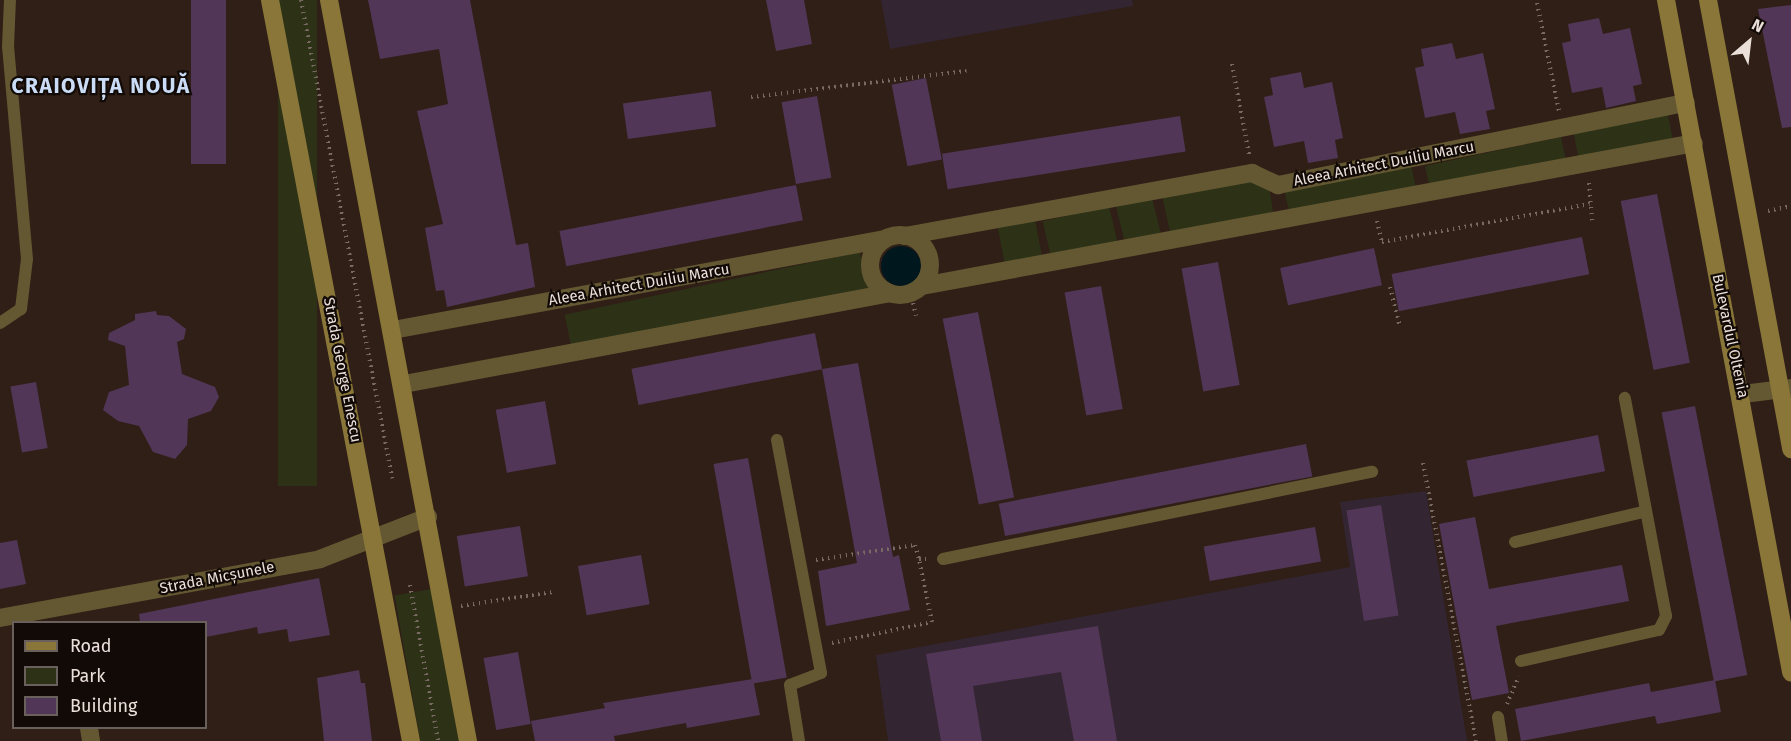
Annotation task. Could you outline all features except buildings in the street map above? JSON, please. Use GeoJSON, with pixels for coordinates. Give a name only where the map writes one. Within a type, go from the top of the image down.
{"type":"FeatureCollection","features":[{"type":"Feature","properties":{"kind":"street","name":"Strada George Enescu"},"geometry":{"type":"LineString","coordinates":[[270,0],[375,541],[411,741]]}},
{"type":"Feature","properties":{"kind":"street"},"geometry":{"type":"LineString","coordinates":[[329,0],[429,517],[468,741]]}},
{"type":"Feature","properties":{"kind":"street","name":"Bulevardul Oltenia"},"geometry":{"type":"LineString","coordinates":[[1666,0],[1743,394],[1791,672]]}},
{"type":"Feature","properties":{"kind":"street"},"geometry":{"type":"LineString","coordinates":[[1708,0],[1785,389],[1791,449]]}},
{"type":"Feature","properties":{"kind":"street","name":"Aleea Arhitect Duiliu Marcu"},"geometry":{"type":"LineString","coordinates":[[393,330],[1252,173],[1278,185],[1686,103]]}},
{"type":"Feature","properties":{"kind":"street"},"geometry":{"type":"LineString","coordinates":[[404,384],[890,293],[910,293],[922,285],[1587,165],[1694,143]]}},
{"type":"Feature","properties":{"kind":"street"},"geometry":{"type":"LineString","coordinates":[[905,236],[917,241],[928,255],[930,271],[922,285]]}},
{"type":"Feature","properties":{"kind":"street"},"geometry":{"type":"LineString","coordinates":[[885,239],[870,265],[875,282],[890,293]]}},
{"type":"Feature","properties":{"kind":"street"},"geometry":{"type":"LineString","coordinates":[[1743,394],[1785,389]]}},
{"type":"Feature","properties":{"kind":"street","name":"Strada Micșunele"},"geometry":{"type":"LineString","coordinates":[[0,618],[68,614],[320,559],[375,541],[429,517]]}},
{"type":"Feature","properties":{"kind":"lane"},"geometry":{"type":"LineString","coordinates":[[0,323],[21,309],[27,259],[8,47],[10,0]]}},
{"type":"Feature","properties":{"kind":"lane"},"geometry":{"type":"LineString","coordinates":[[1521,661],[1659,630],[1666,616],[1643,512],[1625,398]]}},
{"type":"Feature","properties":{"kind":"lane"},"geometry":{"type":"LineString","coordinates":[[777,440],[821,673],[790,685],[799,741]]}},
{"type":"Feature","properties":{"kind":"lane"},"geometry":{"type":"LineString","coordinates":[[944,559],[1372,472]]}},
{"type":"Feature","properties":{"kind":"lane"},"geometry":{"type":"LineString","coordinates":[[1515,542],[1643,512]]}},
{"type":"Feature","properties":{"kind":"lane"},"geometry":{"type":"LineString","coordinates":[[1498,717],[1502,741]]}},
{"type":"Feature","properties":{"kind":"path"},"geometry":{"type":"LineString","coordinates":[[301,0],[392,478]]}},
{"type":"Feature","properties":{"kind":"path"},"geometry":{"type":"LineString","coordinates":[[1537,3],[1563,129]]}},
{"type":"Feature","properties":{"kind":"path"},"geometry":{"type":"LineString","coordinates":[[1232,63],[1252,173]]}},
{"type":"Feature","properties":{"kind":"path"},"geometry":{"type":"LineString","coordinates":[[751,97],[966,71]]}},
{"type":"Feature","properties":{"kind":"path"},"geometry":{"type":"LineString","coordinates":[[1587,165],[1592,221]]}},
{"type":"Feature","properties":{"kind":"path"},"geometry":{"type":"LineString","coordinates":[[1382,242],[1590,204]]}},
{"type":"Feature","properties":{"kind":"path"},"geometry":{"type":"LineString","coordinates":[[1749,214],[1791,206]]}},
{"type":"Feature","properties":{"kind":"path"},"geometry":{"type":"LineString","coordinates":[[1390,287],[1400,327]]}},
{"type":"Feature","properties":{"kind":"path"},"geometry":{"type":"LineString","coordinates":[[1424,463],[1476,741]]}},
{"type":"Feature","properties":{"kind":"path"},"geometry":{"type":"LineString","coordinates":[[800,562],[915,545],[920,559],[932,622],[816,646]]}},
{"type":"Feature","properties":{"kind":"path"},"geometry":{"type":"LineString","coordinates":[[920,559],[944,559]]}},
{"type":"Feature","properties":{"kind":"path"},"geometry":{"type":"LineString","coordinates":[[410,585],[438,741]]}},
{"type":"Feature","properties":{"kind":"path"},"geometry":{"type":"LineString","coordinates":[[445,608],[553,592]]}},
{"type":"Feature","properties":{"kind":"path"},"geometry":{"type":"LineString","coordinates":[[1498,717],[1513,696],[1521,661]]}},
{"type":"Feature","properties":{"kind":"shaded area"},"geometry":{"type":"Polygon","coordinates":[[[881,0],[1132,0],[1133,6],[890,49],[881,0]]]}},
{"type":"Feature","properties":{"kind":"shaded area"},"geometry":{"type":"Polygon","coordinates":[[[1426,491],[1467,741],[888,741],[876,655],[1350,567],[1340,502],[1426,491]]]}},
{"type":"Feature","properties":{"kind":"green space"},"geometry":{"type":"Polygon","coordinates":[[[278,0],[317,0],[317,486],[278,486],[278,0]]]}},
{"type":"Feature","properties":{"kind":"green space"},"geometry":{"type":"Polygon","coordinates":[[[1668,115],[1673,140],[1579,158],[1574,133],[1668,115]]]}},
{"type":"Feature","properties":{"kind":"green space"},"geometry":{"type":"Polygon","coordinates":[[[1561,137],[1566,160],[1430,189],[1425,166],[1561,137]]]}},
{"type":"Feature","properties":{"kind":"green space"},"geometry":{"type":"Polygon","coordinates":[[[1411,165],[1416,188],[1290,215],[1285,192],[1411,165]]]}},
{"type":"Feature","properties":{"kind":"green space"},"geometry":{"type":"Polygon","coordinates":[[[1252,178],[1269,185],[1273,212],[1170,232],[1162,195],[1252,178]]]}},
{"type":"Feature","properties":{"kind":"green space"},"geometry":{"type":"Polygon","coordinates":[[[1152,198],[1161,233],[1125,242],[1116,207],[1152,198]]]}},
{"type":"Feature","properties":{"kind":"green space"},"geometry":{"type":"Polygon","coordinates":[[[1109,206],[1117,241],[1051,256],[1043,221],[1109,206]]]}},
{"type":"Feature","properties":{"kind":"green space"},"geometry":{"type":"Polygon","coordinates":[[[1035,220],[1042,256],[1005,264],[998,227],[1035,220]]]}},
{"type":"Feature","properties":{"kind":"green space"},"geometry":{"type":"Polygon","coordinates":[[[860,252],[868,290],[573,353],[565,315],[860,252]]]}},
{"type":"Feature","properties":{"kind":"green space"},"geometry":{"type":"Polygon","coordinates":[[[432,589],[459,741],[420,741],[395,596],[432,589]]]}},
{"type":"Feature","properties":{"kind":"water"},"geometry":{"type":"Polygon","coordinates":[[[901,246],[915,252],[921,266],[915,280],[901,286],[887,280],[881,266],[887,252],[901,246]]]}},
{"type":"Feature","properties":{"kind":"district","name":"CRAIOVIȚA NOUĂ"},"geometry":{"type":"Point","coordinates":[101,86]}}]}
